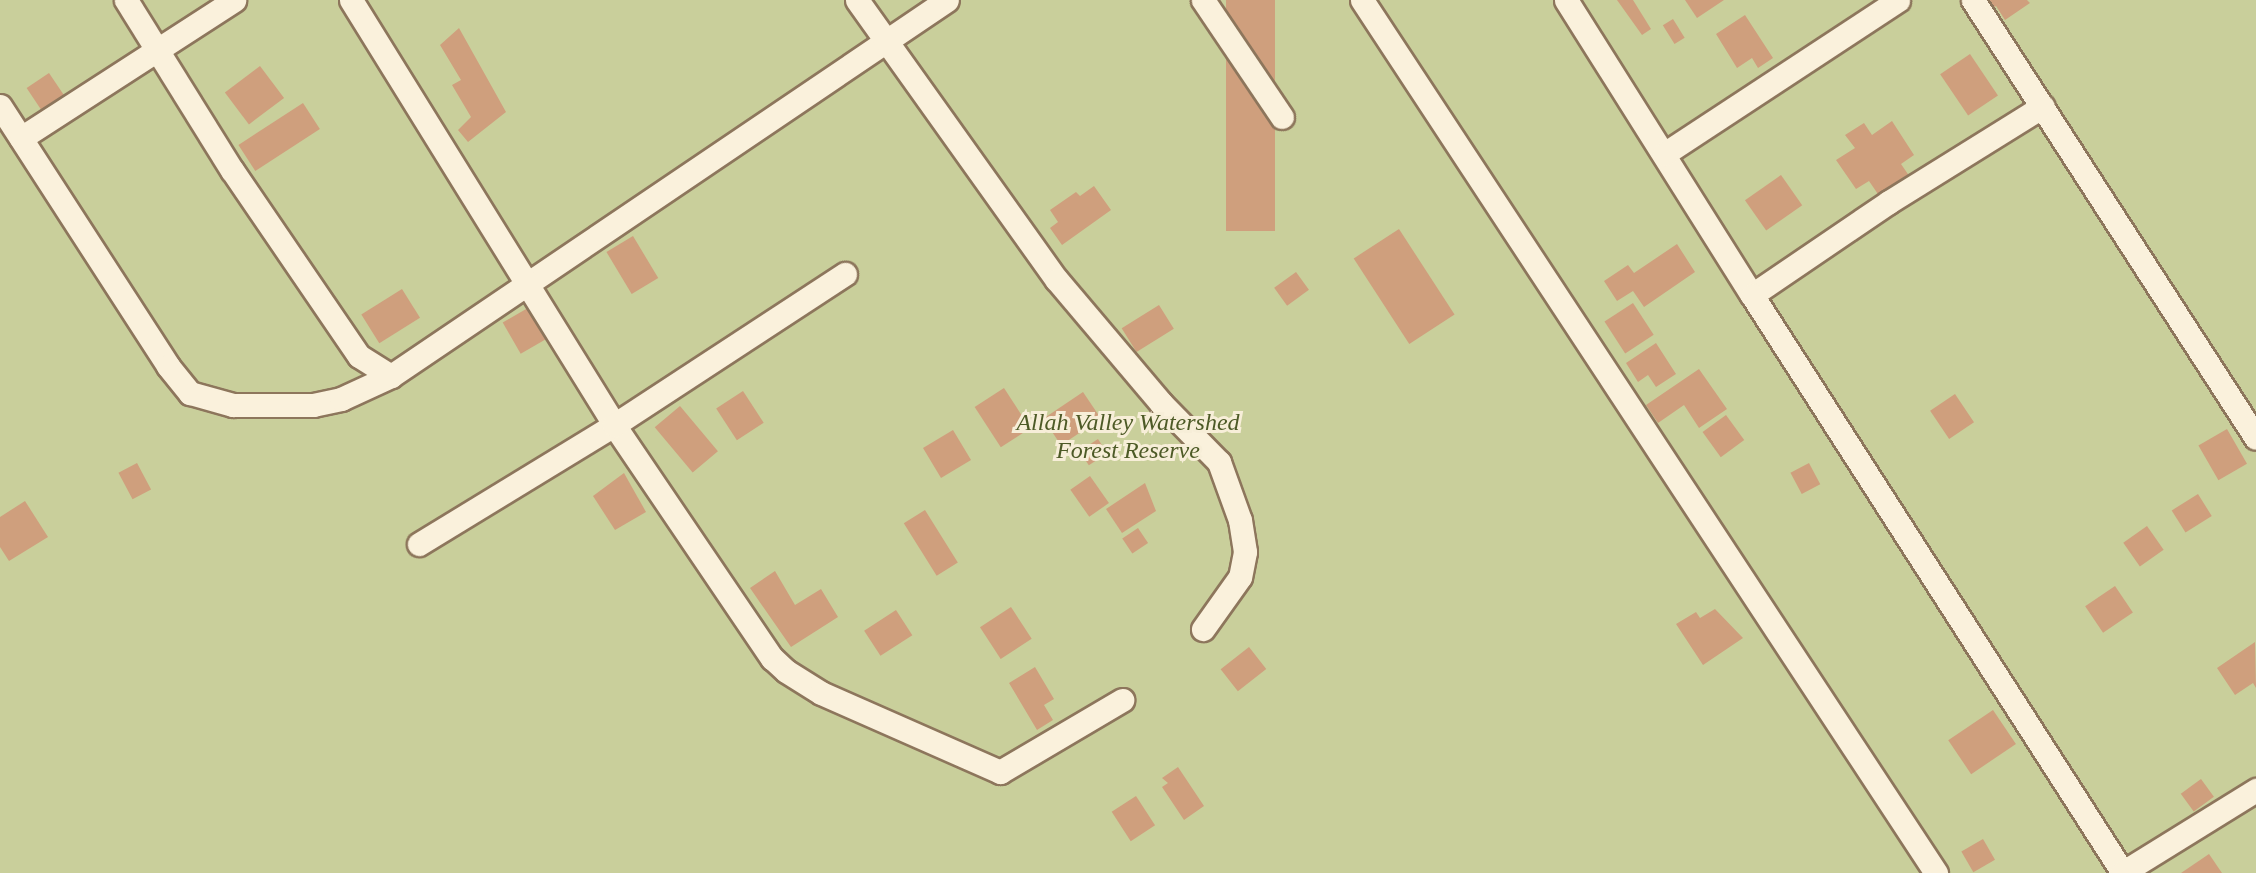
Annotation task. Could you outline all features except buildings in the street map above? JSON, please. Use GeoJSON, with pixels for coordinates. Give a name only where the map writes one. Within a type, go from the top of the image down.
{"type":"FeatureCollection","features":[{"type":"Feature","properties":{"kind":"street"},"geometry":{"type":"LineString","coordinates":[[126,0],[359,356],[391,376]]}},
{"type":"Feature","properties":{"kind":"street"},"geometry":{"type":"LineString","coordinates":[[21,138],[234,0]]}},
{"type":"Feature","properties":{"kind":"street"},"geometry":{"type":"LineString","coordinates":[[351,0],[530,282],[614,425],[772,657],[821,693],[1000,772],[1122,700]]}},
{"type":"Feature","properties":{"kind":"street"},"geometry":{"type":"LineString","coordinates":[[857,0],[883,42],[1057,280],[1137,376],[1219,462],[1240,520],[1245,552],[1240,577],[1203,629]]}},
{"type":"Feature","properties":{"kind":"street"},"geometry":{"type":"LineString","coordinates":[[0,106],[168,366],[190,393],[233,405],[313,405],[341,399],[391,376],[947,0]]}},
{"type":"Feature","properties":{"kind":"street"},"geometry":{"type":"LineString","coordinates":[[1203,0],[1282,117]]}},
{"type":"Feature","properties":{"kind":"street"},"geometry":{"type":"LineString","coordinates":[[1362,0],[1936,873]]}},
{"type":"Feature","properties":{"kind":"street"},"geometry":{"type":"LineString","coordinates":[[1664,154],[1898,0]]}},
{"type":"Feature","properties":{"kind":"street"},"geometry":{"type":"LineString","coordinates":[[1973,0],[2256,438]]}},
{"type":"Feature","properties":{"kind":"street"},"geometry":{"type":"LineString","coordinates":[[1569,1],[1752,295],[2123,873],[2256,790]]}},
{"type":"Feature","properties":{"kind":"street"},"geometry":{"type":"LineString","coordinates":[[1752,295],[1889,202],[2043,106]]}},
{"type":"Feature","properties":{"kind":"street"},"geometry":{"type":"LineString","coordinates":[[419,544],[614,425],[845,274]]}},
{"type":"Feature","properties":{"kind":"green space","name":"Allah Valley Watershed Forest Reserve"},"geometry":{"type":"Polygon","coordinates":[[[0,0],[2256,0],[2256,873],[0,873],[0,0]]]}}]}
